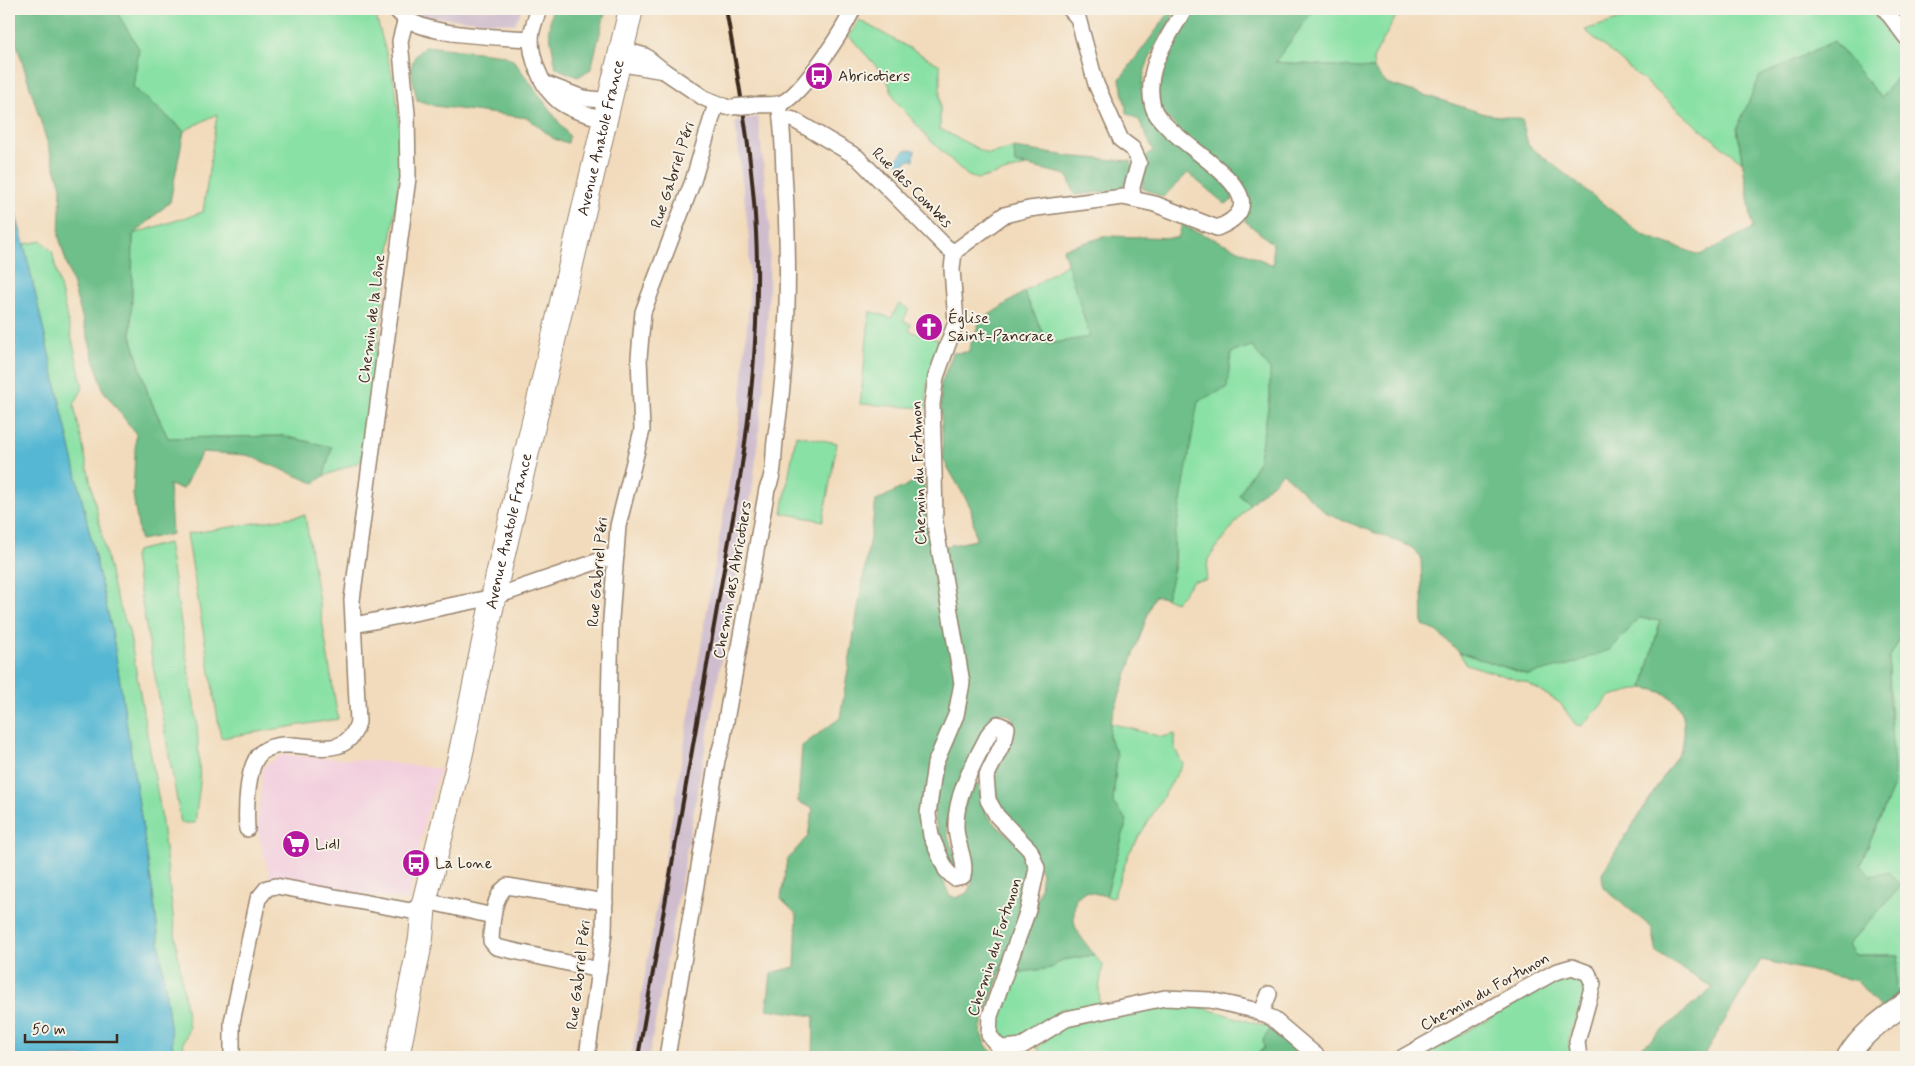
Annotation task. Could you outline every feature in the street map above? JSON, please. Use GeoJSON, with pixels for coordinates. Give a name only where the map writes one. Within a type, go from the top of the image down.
{"type":"FeatureCollection","features":[{"type":"Feature","properties":{"kind":"main road","name":"Avenue Anatole France"},"geometry":{"type":"LineString","coordinates":[[397,1057],[420,938],[424,903],[460,757],[494,597],[631,9]]}},
{"type":"Feature","properties":{"kind":"street"},"geometry":{"type":"LineString","coordinates":[[539,9],[531,39],[536,65],[544,83],[578,96],[606,110]]}},
{"type":"Feature","properties":{"kind":"street"},"geometry":{"type":"LineString","coordinates":[[619,56],[664,71],[716,104],[732,107],[755,105],[780,110],[830,49],[852,9]]}},
{"type":"Feature","properties":{"kind":"street"},"geometry":{"type":"LineString","coordinates":[[1070,9],[1078,18],[1096,84],[1121,140],[1133,149],[1139,162],[1132,187],[1133,198]]}},
{"type":"Feature","properties":{"kind":"street","name":"Rue des Combes"},"geometry":{"type":"LineString","coordinates":[[780,110],[798,123],[858,157],[946,247],[954,252],[1004,215],[1062,204],[1122,197],[1133,198],[1217,228],[1231,222],[1240,214],[1243,206],[1242,198],[1231,180],[1167,128],[1154,109],[1150,87],[1154,66],[1163,45],[1185,9]]}},
{"type":"Feature","properties":{"kind":"street"},"geometry":{"type":"LineString","coordinates":[[1885,9],[1906,37]]}},
{"type":"Feature","properties":{"kind":"street","name":"Chemin de la Lône"},"geometry":{"type":"LineString","coordinates":[[401,14],[416,25],[435,30],[531,39]]}},
{"type":"Feature","properties":{"kind":"street","name":"Chemin de la Lône"},"geometry":{"type":"LineString","coordinates":[[247,829],[251,772],[260,752],[278,744],[328,748],[339,746],[355,732],[358,722],[352,600],[408,178],[407,114],[400,41],[401,14]]}},
{"type":"Feature","properties":{"kind":"street","name":"Rue Gabriel Péri"},"geometry":{"type":"LineString","coordinates":[[587,1057],[604,933],[611,619],[618,526],[642,430],[639,358],[643,312],[693,181],[716,104]]}},
{"type":"Feature","properties":{"kind":"street","name":"Chemin des Abricotiers"},"geometry":{"type":"LineString","coordinates":[[667,1057],[675,1021],[676,1002],[717,760],[722,743],[767,489],[775,456],[774,448],[781,406],[786,297],[786,220],[780,110]]}},
{"type":"Feature","properties":{"kind":"street","name":"Chemin du Fortunon"},"geometry":{"type":"LineString","coordinates":[[954,252],[952,268],[956,322],[936,377],[932,404],[935,523],[962,684],[956,715],[935,764],[928,814],[931,836],[946,870],[954,878],[963,876],[965,867],[957,842],[956,832],[958,803],[990,732],[998,724],[1004,724],[1007,728],[1005,740],[986,777],[988,800],[996,816],[1030,850],[1037,868],[1028,910],[992,1006],[988,1028],[989,1035],[999,1047],[1015,1048],[1066,1019],[1165,998],[1210,1000],[1272,1018],[1318,1057]]}},
{"type":"Feature","properties":{"kind":"street"},"geometry":{"type":"LineString","coordinates":[[354,625],[494,597],[616,555]]}},
{"type":"Feature","properties":{"kind":"street"},"geometry":{"type":"LineString","coordinates":[[232,1057],[232,1022],[258,899],[267,888],[276,886],[411,911],[424,903],[435,903],[493,916]]}},
{"type":"Feature","properties":{"kind":"street"},"geometry":{"type":"LineString","coordinates":[[599,970],[496,947],[491,941],[493,916],[503,889],[507,886],[605,902]]}},
{"type":"Feature","properties":{"kind":"street","name":"Chemin du Fortunon"},"geometry":{"type":"LineString","coordinates":[[1403,1057],[1555,972],[1572,967],[1588,974],[1592,984],[1577,1042],[1579,1057]]}},
{"type":"Feature","properties":{"kind":"street"},"geometry":{"type":"LineString","coordinates":[[1262,1014],[1269,994]]}},
{"type":"Feature","properties":{"kind":"street"},"geometry":{"type":"LineString","coordinates":[[1848,1057],[1856,1044],[1875,1025],[1906,1003]]}},
{"type":"Feature","properties":{"kind":"shaded area"},"geometry":{"type":"Polygon","coordinates":[[[397,9],[522,9],[515,24],[398,14],[397,9]]]}},
{"type":"Feature","properties":{"kind":"shaded area"},"geometry":{"type":"Polygon","coordinates":[[[758,117],[770,227],[764,386],[753,486],[649,1057],[631,1057],[739,423],[749,300],[749,238],[735,121],[758,117]]]}},
{"type":"Feature","properties":{"kind":"shaded area"},"geometry":{"type":"Polygon","coordinates":[[[282,755],[377,761],[440,769],[426,816],[408,901],[271,880],[257,829],[263,767],[282,755]]]}},
{"type":"Feature","properties":{"kind":"green space"},"geometry":{"type":"Polygon","coordinates":[[[12,9],[115,9],[139,49],[133,87],[184,131],[170,202],[133,235],[131,336],[148,394],[168,438],[283,436],[332,447],[324,476],[314,483],[247,455],[202,452],[183,489],[169,485],[172,534],[140,540],[133,494],[136,434],[103,390],[59,237],[61,187],[9,19],[9,13],[12,9]]]}},
{"type":"Feature","properties":{"kind":"green space"},"geometry":{"type":"Polygon","coordinates":[[[115,9],[374,9],[396,89],[402,158],[362,461],[324,476],[331,447],[283,436],[168,438],[148,394],[131,336],[133,234],[203,212],[217,114],[184,131],[133,87],[139,49],[115,9]]]}},
{"type":"Feature","properties":{"kind":"green space"},"geometry":{"type":"Polygon","coordinates":[[[552,9],[606,9],[591,69],[578,77],[556,68],[549,29],[552,9]]]}},
{"type":"Feature","properties":{"kind":"green space"},"geometry":{"type":"Polygon","coordinates":[[[1172,9],[1177,9],[1152,54],[1146,69],[1142,84],[1143,99],[1148,114],[1159,130],[1176,145],[1208,167],[1224,182],[1230,190],[1233,200],[1225,204],[1188,173],[1163,197],[1142,188],[1145,158],[1153,150],[1139,120],[1127,113],[1120,79],[1172,9]]]}},
{"type":"Feature","properties":{"kind":"green space"},"geometry":{"type":"Polygon","coordinates":[[[1191,9],[1314,9],[1275,62],[1374,69],[1386,83],[1485,114],[1522,119],[1528,145],[1643,235],[1700,255],[1753,228],[1737,128],[1760,76],[1834,41],[1881,98],[1906,65],[1906,629],[1889,658],[1889,703],[1894,768],[1893,788],[1860,865],[1871,876],[1889,872],[1901,886],[1848,945],[1855,955],[1899,955],[1895,988],[1903,994],[1881,1009],[1857,981],[1761,960],[1703,1057],[1630,1057],[1713,988],[1657,953],[1652,928],[1603,887],[1602,873],[1682,748],[1684,725],[1679,707],[1666,694],[1643,688],[1660,621],[1639,618],[1611,649],[1572,664],[1528,675],[1459,652],[1436,631],[1423,625],[1421,557],[1411,547],[1327,514],[1283,473],[1250,504],[1239,495],[1258,463],[1270,398],[1270,370],[1252,346],[1231,353],[1227,388],[1198,401],[1174,543],[1172,578],[1166,598],[1154,596],[1110,723],[1109,738],[1117,754],[1113,803],[1127,820],[1106,896],[1085,891],[1076,898],[1074,916],[1076,929],[1094,955],[1062,960],[1051,968],[1015,973],[1040,889],[1042,872],[1006,823],[999,812],[992,794],[997,770],[1014,730],[1014,721],[1007,715],[993,713],[953,802],[947,832],[959,863],[957,868],[952,867],[937,829],[933,808],[947,748],[964,706],[942,547],[976,540],[971,508],[943,459],[940,386],[953,353],[968,352],[980,321],[1024,292],[1048,344],[1090,337],[1063,249],[1107,236],[1178,238],[1182,225],[1273,265],[1273,244],[1245,221],[1247,201],[1160,110],[1156,81],[1161,58],[1191,9]]]}},
{"type":"Feature","properties":{"kind":"green space"},"geometry":{"type":"Polygon","coordinates":[[[1314,9],[1400,9],[1373,59],[1374,69],[1275,62],[1314,9]]]}},
{"type":"Feature","properties":{"kind":"green space"},"geometry":{"type":"Polygon","coordinates":[[[1653,9],[1874,9],[1906,49],[1906,65],[1881,98],[1737,128],[1742,162],[1585,30],[1653,9]]]}},
{"type":"Feature","properties":{"kind":"green space"},"geometry":{"type":"Polygon","coordinates":[[[859,20],[940,65],[940,129],[988,154],[1014,148],[1015,163],[1026,166],[978,179],[968,176],[930,140],[895,100],[886,77],[849,36],[859,20]]]}},
{"type":"Feature","properties":{"kind":"green space"},"geometry":{"type":"Polygon","coordinates":[[[426,46],[504,55],[514,61],[569,136],[568,143],[554,139],[528,118],[435,106],[417,100],[412,76],[412,63],[419,51],[426,46]]]}},
{"type":"Feature","properties":{"kind":"green space"},"geometry":{"type":"Polygon","coordinates":[[[1014,148],[1076,157],[1131,161],[1133,171],[1120,190],[1075,195],[1067,175],[1015,163],[1014,148]]]}},
{"type":"Feature","properties":{"kind":"green space"},"geometry":{"type":"Polygon","coordinates":[[[42,241],[52,251],[83,388],[74,405],[114,591],[129,631],[160,807],[189,1028],[183,1043],[187,1057],[174,1057],[153,894],[112,631],[24,244],[42,241]]]}},
{"type":"Feature","properties":{"kind":"green space"},"geometry":{"type":"Polygon","coordinates":[[[1105,246],[1272,294],[1270,398],[1258,463],[1239,495],[1250,504],[1208,559],[1206,580],[1193,581],[1176,602],[1166,598],[1175,566],[1174,544],[1090,337],[1048,344],[1024,292],[1067,264],[1105,246]]]}},
{"type":"Feature","properties":{"kind":"green space"},"geometry":{"type":"Polygon","coordinates":[[[899,304],[909,309],[903,321],[911,324],[909,331],[945,342],[927,385],[926,408],[860,404],[870,311],[891,318],[899,304]]]}},
{"type":"Feature","properties":{"kind":"green space"},"geometry":{"type":"Polygon","coordinates":[[[796,435],[837,443],[823,521],[782,513],[796,435]]]}},
{"type":"Feature","properties":{"kind":"green space"},"geometry":{"type":"Polygon","coordinates":[[[923,477],[931,548],[955,677],[954,694],[926,838],[949,895],[956,898],[967,893],[972,883],[960,824],[969,786],[978,784],[983,805],[990,819],[1024,851],[1030,862],[1027,894],[1012,942],[981,1027],[986,1045],[1000,1057],[813,1057],[814,1016],[767,1009],[771,973],[795,967],[797,915],[781,899],[787,860],[808,836],[813,808],[798,802],[802,746],[840,718],[876,501],[923,477]]]}},
{"type":"Feature","properties":{"kind":"green space"},"geometry":{"type":"Polygon","coordinates":[[[305,515],[338,719],[221,738],[187,534],[305,515]]]}},
{"type":"Feature","properties":{"kind":"green space"},"geometry":{"type":"Polygon","coordinates":[[[168,543],[197,722],[200,783],[195,823],[181,823],[134,558],[136,551],[168,543]]]}},
{"type":"Feature","properties":{"kind":"green space"},"geometry":{"type":"Polygon","coordinates":[[[1639,618],[1660,621],[1643,688],[1610,696],[1582,726],[1575,724],[1560,703],[1527,683],[1466,664],[1459,652],[1528,675],[1611,649],[1639,618]]]}},
{"type":"Feature","properties":{"kind":"green space"},"geometry":{"type":"Polygon","coordinates":[[[1906,629],[1906,991],[1903,994],[1895,989],[1899,955],[1855,955],[1848,945],[1901,886],[1870,876],[1860,865],[1893,788],[1889,658],[1906,629]]]}},
{"type":"Feature","properties":{"kind":"green space"},"geometry":{"type":"Polygon","coordinates":[[[1110,723],[1162,737],[1175,734],[1175,749],[1183,764],[1129,853],[1113,898],[1106,896],[1127,820],[1113,803],[1117,754],[1109,738],[1110,723]]]}},
{"type":"Feature","properties":{"kind":"green space"},"geometry":{"type":"Polygon","coordinates":[[[1094,955],[1103,965],[1099,989],[1100,1006],[1027,1038],[1004,1042],[1002,1040],[997,1033],[996,1022],[1015,973],[1051,968],[1062,960],[1094,955]]]}},
{"type":"Feature","properties":{"kind":"green space"},"geometry":{"type":"Polygon","coordinates":[[[1563,977],[1580,977],[1584,984],[1584,992],[1580,1009],[1570,1034],[1571,1054],[1527,1055],[1524,1057],[1428,1057],[1424,1055],[1563,977]]]}},
{"type":"Feature","properties":{"kind":"green space"},"geometry":{"type":"Polygon","coordinates":[[[1184,1005],[1204,1008],[1271,1028],[1263,1040],[1264,1048],[1254,1057],[1044,1057],[1037,1048],[1061,1026],[1156,1007],[1184,1005]]]}},
{"type":"Feature","properties":{"kind":"green space"},"geometry":{"type":"Polygon","coordinates":[[[1271,1028],[1304,1057],[1254,1057],[1264,1048],[1263,1040],[1271,1028]]]}},
{"type":"Feature","properties":{"kind":"water"},"geometry":{"type":"Polygon","coordinates":[[[905,150],[915,150],[914,160],[908,160],[901,166],[895,160],[905,150]]]}},
{"type":"Feature","properties":{"kind":"water"},"geometry":{"type":"Polygon","coordinates":[[[9,189],[24,244],[112,631],[153,894],[174,1057],[9,1057],[9,189]]]}},
{"type":"Feature","properties":{"kind":"railway"},"geometry":{"type":"LineString","coordinates":[[638,1057],[740,478],[753,371],[757,291],[754,200],[742,104],[726,9]]}},
{"type":"Feature","properties":{"kind":"place","name":"Abricotiers"},"geometry":{"type":"Point","coordinates":[819,76]}},
{"type":"Feature","properties":{"kind":"place","name":"Église Saint-Pancrace"},"geometry":{"type":"Point","coordinates":[929,327]}},
{"type":"Feature","properties":{"kind":"place","name":"Lidl"},"geometry":{"type":"Point","coordinates":[296,844]}},
{"type":"Feature","properties":{"kind":"place","name":"La Lone"},"geometry":{"type":"Point","coordinates":[416,863]}}]}
